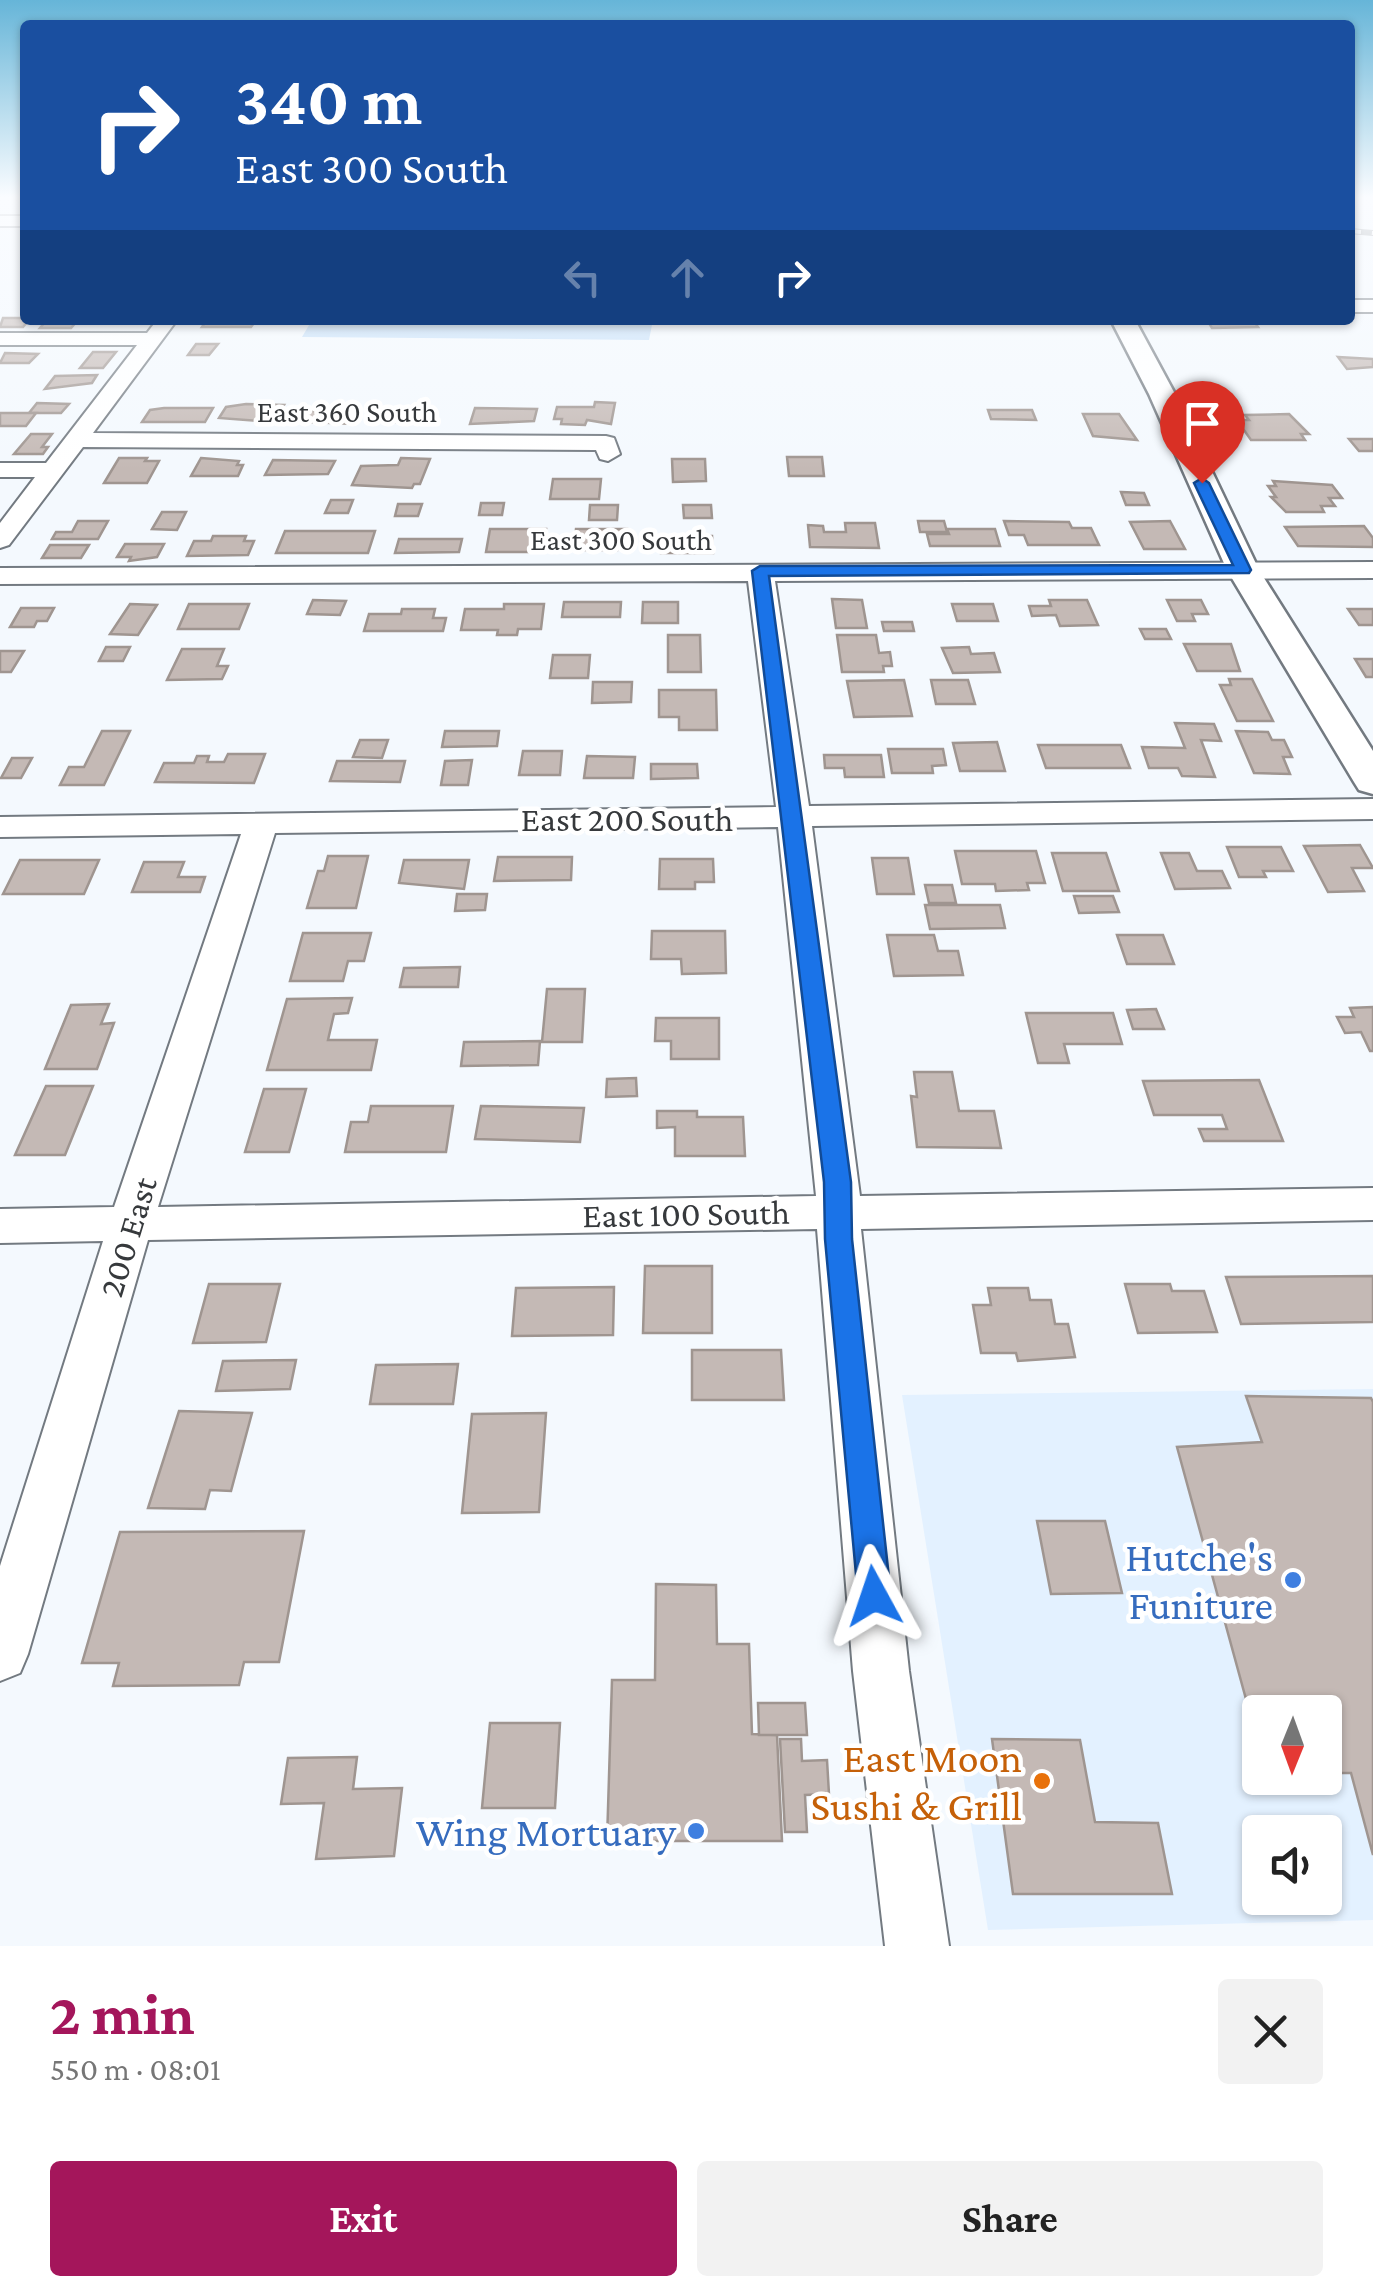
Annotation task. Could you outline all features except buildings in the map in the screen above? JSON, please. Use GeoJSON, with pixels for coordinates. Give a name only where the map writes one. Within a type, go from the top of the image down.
{"type":"FeatureCollection","features":[{"type":"Feature","properties":{"kind":"street"},"geometry":{"type":"LineString","coordinates":[[1126,325],[1243,570],[1373,782]]}},
{"type":"Feature","properties":{"kind":"street"},"geometry":{"type":"LineString","coordinates":[[0,339],[160,329]]}},
{"type":"Feature","properties":{"kind":"street"},"geometry":{"type":"LineString","coordinates":[[0,540],[160,329]]}},
{"type":"Feature","properties":{"kind":"street","name":"East 360 South"},"geometry":{"type":"LineString","coordinates":[[76,440],[606,443],[608,454]]}},
{"type":"Feature","properties":{"kind":"street"},"geometry":{"type":"LineString","coordinates":[[0,470],[53,470]]}},
{"type":"Feature","properties":{"kind":"street","name":"East 300 South"},"geometry":{"type":"LineString","coordinates":[[0,576],[1373,570]]}},
{"type":"Feature","properties":{"kind":"street"},"geometry":{"type":"LineString","coordinates":[[760,571],[794,817],[839,1211],[882,1671],[917,1946]]}},
{"type":"Feature","properties":{"kind":"street","name":"East 200 South"},"geometry":{"type":"LineString","coordinates":[[0,827],[1373,809]]}},
{"type":"Feature","properties":{"kind":"street","name":"200 East"},"geometry":{"type":"LineString","coordinates":[[0,1654],[131,1223],[262,821]]}},
{"type":"Feature","properties":{"kind":"street","name":"East 100 South"},"geometry":{"type":"LineString","coordinates":[[0,1226],[1373,1204]]}},
{"type":"Feature","properties":{"kind":"shaded area"},"geometry":{"type":"Polygon","coordinates":[[[309,325],[652,325],[649,340],[302,337],[309,325]]]}},
{"type":"Feature","properties":{"kind":"shaded area"},"geometry":{"type":"Polygon","coordinates":[[[1373,1389],[1373,1920],[988,1930],[902,1395],[1373,1389]]]}},
{"type":"Feature","properties":{"kind":"place","name":"Hutche's Funiture"},"geometry":{"type":"Point","coordinates":[1293,1580]}},
{"type":"Feature","properties":{"kind":"place","name":"East Moon Sushi & Grill"},"geometry":{"type":"Point","coordinates":[1042,1781]}},
{"type":"Feature","properties":{"kind":"place","name":"Wing Mortuary"},"geometry":{"type":"Point","coordinates":[696,1831]}},
{"type":"Feature","properties":{"kind":"route"},"geometry":{"type":"LineString","coordinates":[[874,1596],[839,1239],[838,1182],[760,571],[1243,570],[1202,483]]}}]}
